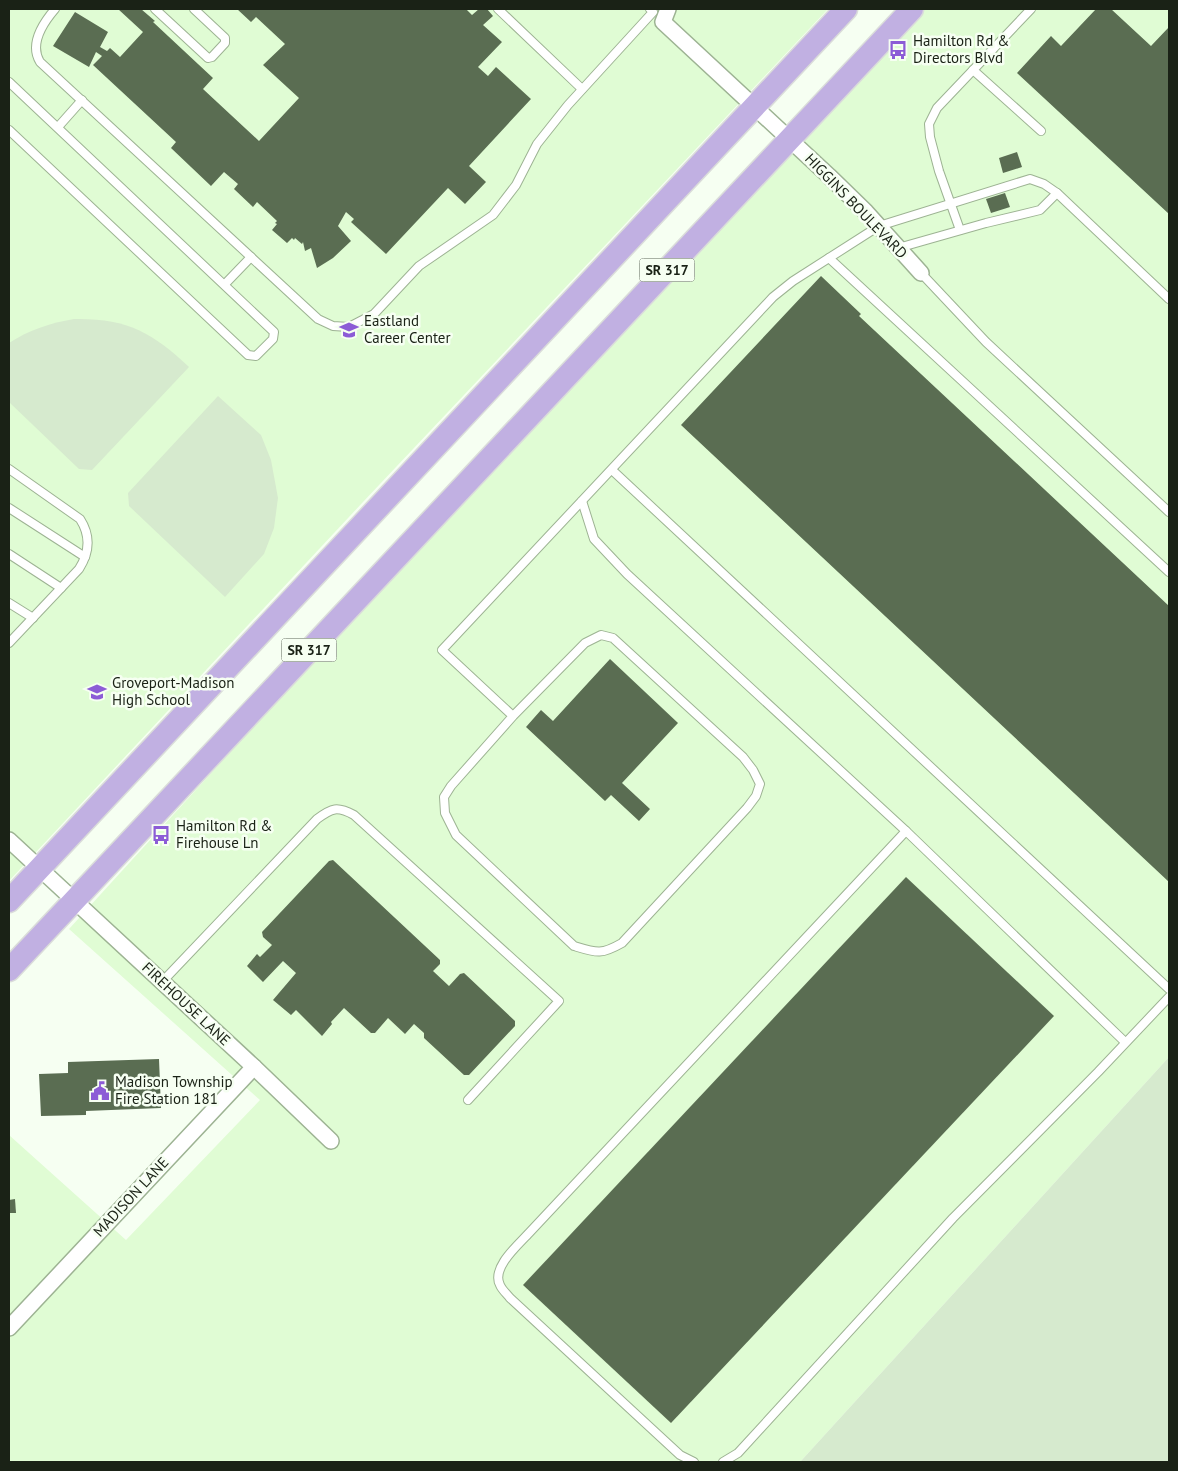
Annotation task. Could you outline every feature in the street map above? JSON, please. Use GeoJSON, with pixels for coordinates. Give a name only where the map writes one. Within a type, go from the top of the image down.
{"type":"FeatureCollection","features":[{"type":"Feature","properties":{"kind":"main road","name":"SR 317"},"geometry":{"type":"LineString","coordinates":[[9,901],[846,9]]}},
{"type":"Feature","properties":{"kind":"main road","name":"SR 317"},"geometry":{"type":"LineString","coordinates":[[9,970],[912,9]]}},
{"type":"Feature","properties":{"kind":"street","name":"HIGGINS BOULEVARD"},"geometry":{"type":"LineString","coordinates":[[659,13],[879,226],[921,273]]}},
{"type":"Feature","properties":{"kind":"street","name":"FIREHOUSE LANE"},"geometry":{"type":"LineString","coordinates":[[9,840],[330,1140]]}},
{"type":"Feature","properties":{"kind":"street","name":"MADISON LANE"},"geometry":{"type":"LineString","coordinates":[[9,1328],[254,1067]]}},
{"type":"Feature","properties":{"kind":"lane"},"geometry":{"type":"LineString","coordinates":[[55,9],[35,43],[37,57],[40,62],[318,319],[333,326],[349,327],[374,314],[419,266],[493,215],[516,185],[537,144],[582,89],[659,13]]}},
{"type":"Feature","properties":{"kind":"lane"},"geometry":{"type":"LineString","coordinates":[[155,9],[208,58],[212,57],[225,42],[225,38],[194,9]]}},
{"type":"Feature","properties":{"kind":"lane"},"geometry":{"type":"LineString","coordinates":[[498,9],[582,89]]}},
{"type":"Feature","properties":{"kind":"lane"},"geometry":{"type":"LineString","coordinates":[[960,230],[930,138],[929,124],[937,108],[1031,9]]}},
{"type":"Feature","properties":{"kind":"lane"},"geometry":{"type":"LineString","coordinates":[[973,70],[1041,131]]}},
{"type":"Feature","properties":{"kind":"lane"},"geometry":{"type":"LineString","coordinates":[[9,82],[225,284],[274,332],[273,339],[256,356],[248,355],[9,130]]}},
{"type":"Feature","properties":{"kind":"lane"},"geometry":{"type":"LineString","coordinates":[[58,127],[82,100]]}},
{"type":"Feature","properties":{"kind":"lane"},"geometry":{"type":"LineString","coordinates":[[513,716],[442,650],[774,298],[793,281],[879,226],[1030,179],[1044,184],[1057,193],[1169,299]]}},
{"type":"Feature","properties":{"kind":"lane"},"geometry":{"type":"LineString","coordinates":[[898,248],[1040,210],[1057,193]]}},
{"type":"Feature","properties":{"kind":"lane"},"geometry":{"type":"LineString","coordinates":[[225,284],[251,257]]}},
{"type":"Feature","properties":{"kind":"lane"},"geometry":{"type":"LineString","coordinates":[[829,258],[1169,572]]}},
{"type":"Feature","properties":{"kind":"lane"},"geometry":{"type":"LineString","coordinates":[[921,273],[986,342],[1169,512]]}},
{"type":"Feature","properties":{"kind":"lane"},"geometry":{"type":"LineString","coordinates":[[9,469],[80,519],[88,536],[89,546],[86,557],[79,569],[9,643]]}},
{"type":"Feature","properties":{"kind":"lane"},"geometry":{"type":"LineString","coordinates":[[612,470],[1169,989]]}},
{"type":"Feature","properties":{"kind":"lane"},"geometry":{"type":"LineString","coordinates":[[582,501],[594,539],[627,574],[906,832],[1126,1042]]}},
{"type":"Feature","properties":{"kind":"lane"},"geometry":{"type":"LineString","coordinates":[[9,508],[86,557]]}},
{"type":"Feature","properties":{"kind":"lane"},"geometry":{"type":"LineString","coordinates":[[9,554],[61,588]]}},
{"type":"Feature","properties":{"kind":"lane"},"geometry":{"type":"LineString","coordinates":[[9,603],[33,618]]}},
{"type":"Feature","properties":{"kind":"lane"},"geometry":{"type":"LineString","coordinates":[[600,635],[613,638],[743,757],[753,770],[760,784],[756,796],[747,808],[622,942],[606,951],[592,952],[574,946],[456,835],[445,813],[444,797],[448,791],[513,716],[585,643],[600,635]]}},
{"type":"Feature","properties":{"kind":"lane"},"geometry":{"type":"LineString","coordinates":[[162,982],[317,819],[328,811],[342,808],[354,815],[559,1001],[468,1100]]}},
{"type":"Feature","properties":{"kind":"lane"},"geometry":{"type":"LineString","coordinates":[[694,1462],[680,1455],[510,1298],[499,1285],[497,1275],[501,1265],[529,1233],[906,832]]}},
{"type":"Feature","properties":{"kind":"lane"},"geometry":{"type":"LineString","coordinates":[[723,1462],[738,1453],[953,1218],[1169,997]]}},
{"type":"Feature","properties":{"kind":"shaded area","name":"Eastland Career Center"},"geometry":{"type":"Polygon","coordinates":[[[9,9],[828,9],[9,881],[9,9]]]}},
{"type":"Feature","properties":{"kind":"shaded area"},"geometry":{"type":"Polygon","coordinates":[[[908,9],[1169,9],[1169,1057],[800,1462],[9,1462],[9,1135],[126,1240],[260,1100],[69,929],[908,9]]]}},
{"type":"Feature","properties":{"kind":"shaded area"},"geometry":{"type":"Polygon","coordinates":[[[74,319],[109,321],[137,330],[163,345],[189,367],[92,470],[79,469],[9,402],[9,343],[24,334],[40,328],[74,319]]]}},
{"type":"Feature","properties":{"kind":"shaded area"},"geometry":{"type":"Polygon","coordinates":[[[218,396],[261,435],[271,460],[278,498],[274,528],[264,554],[225,597],[129,506],[128,493],[218,396]]]}},
{"type":"Feature","properties":{"kind":"shaded area"},"geometry":{"type":"Polygon","coordinates":[[[1169,1057],[1169,1462],[800,1462],[1169,1057]]]}},
{"type":"Feature","properties":{"kind":"building"},"geometry":{"type":"Polygon","coordinates":[[[118,9],[141,9],[155,21],[153,22],[213,78],[203,89],[259,141],[299,98],[263,65],[285,44],[256,17],[251,22],[237,9],[466,9],[472,15],[479,9],[487,9],[493,16],[483,25],[502,42],[478,67],[488,76],[496,67],[531,99],[469,166],[486,182],[465,204],[448,188],[386,254],[351,222],[354,219],[346,212],[338,226],[351,241],[333,258],[317,268],[311,248],[305,251],[303,242],[302,244],[295,238],[294,240],[292,238],[287,243],[272,230],[277,221],[257,202],[253,207],[234,189],[238,184],[224,172],[211,186],[171,148],[176,142],[93,65],[102,56],[96,52],[89,67],[53,46],[75,12],[108,32],[100,47],[107,51],[110,48],[120,57],[143,32],[118,9]]]}},
{"type":"Feature","properties":{"kind":"building"},"geometry":{"type":"Polygon","coordinates":[[[1096,9],[1111,9],[1151,46],[1169,27],[1169,214],[1017,73],[1051,36],[1061,46],[1096,9]]]}},
{"type":"Feature","properties":{"kind":"building"},"geometry":{"type":"Polygon","coordinates":[[[1017,152],[1022,167],[1003,173],[999,158],[1017,152]]]}},
{"type":"Feature","properties":{"kind":"building"},"geometry":{"type":"Polygon","coordinates":[[[1005,193],[1010,207],[991,213],[986,199],[1005,193]]]}},
{"type":"Feature","properties":{"kind":"building"},"geometry":{"type":"Polygon","coordinates":[[[821,276],[861,314],[859,316],[1169,606],[1169,882],[681,425],[821,276]]]}},
{"type":"Feature","properties":{"kind":"building"},"geometry":{"type":"Polygon","coordinates":[[[610,659],[678,723],[622,783],[650,809],[639,821],[611,795],[605,801],[526,727],[541,710],[553,721],[610,659]]]}},
{"type":"Feature","properties":{"kind":"building"},"geometry":{"type":"Polygon","coordinates":[[[333,860],[440,960],[440,964],[433,971],[449,986],[460,974],[464,973],[515,1021],[515,1026],[469,1075],[464,1075],[424,1038],[424,1033],[414,1024],[405,1034],[388,1018],[375,1033],[371,1033],[344,1008],[331,1022],[332,1024],[322,1036],[296,1010],[291,1015],[273,1000],[296,973],[283,961],[263,982],[247,966],[257,954],[260,957],[272,945],[263,937],[262,932],[329,861],[333,860]]]}},
{"type":"Feature","properties":{"kind":"building"},"geometry":{"type":"Polygon","coordinates":[[[906,877],[1054,1016],[671,1423],[523,1285],[906,877]]]}},
{"type":"Feature","properties":{"kind":"building","name":"Madison Township Fire Station 181"},"geometry":{"type":"Polygon","coordinates":[[[159,1059],[161,1108],[86,1111],[86,1115],[41,1116],[39,1074],[68,1073],[68,1062],[159,1059]]]}},
{"type":"Feature","properties":{"kind":"building"},"geometry":{"type":"Polygon","coordinates":[[[15,1199],[16,1213],[9,1213],[9,1200],[15,1199]]]}},
{"type":"Feature","properties":{"kind":"place","name":"Hamilton Rd & Directors Blvd"},"geometry":{"type":"Point","coordinates":[898,50]}},
{"type":"Feature","properties":{"kind":"place","name":"Eastland Career Center"},"geometry":{"type":"Point","coordinates":[349,330]}},
{"type":"Feature","properties":{"kind":"place","name":"Groveport-Madison High School"},"geometry":{"type":"Point","coordinates":[97,692]}},
{"type":"Feature","properties":{"kind":"place","name":"Hamilton Rd & Firehouse Ln"},"geometry":{"type":"Point","coordinates":[161,835]}},
{"type":"Feature","properties":{"kind":"place","name":"Madison Township Fire Station 181"},"geometry":{"type":"Point","coordinates":[100,1091]}}]}
